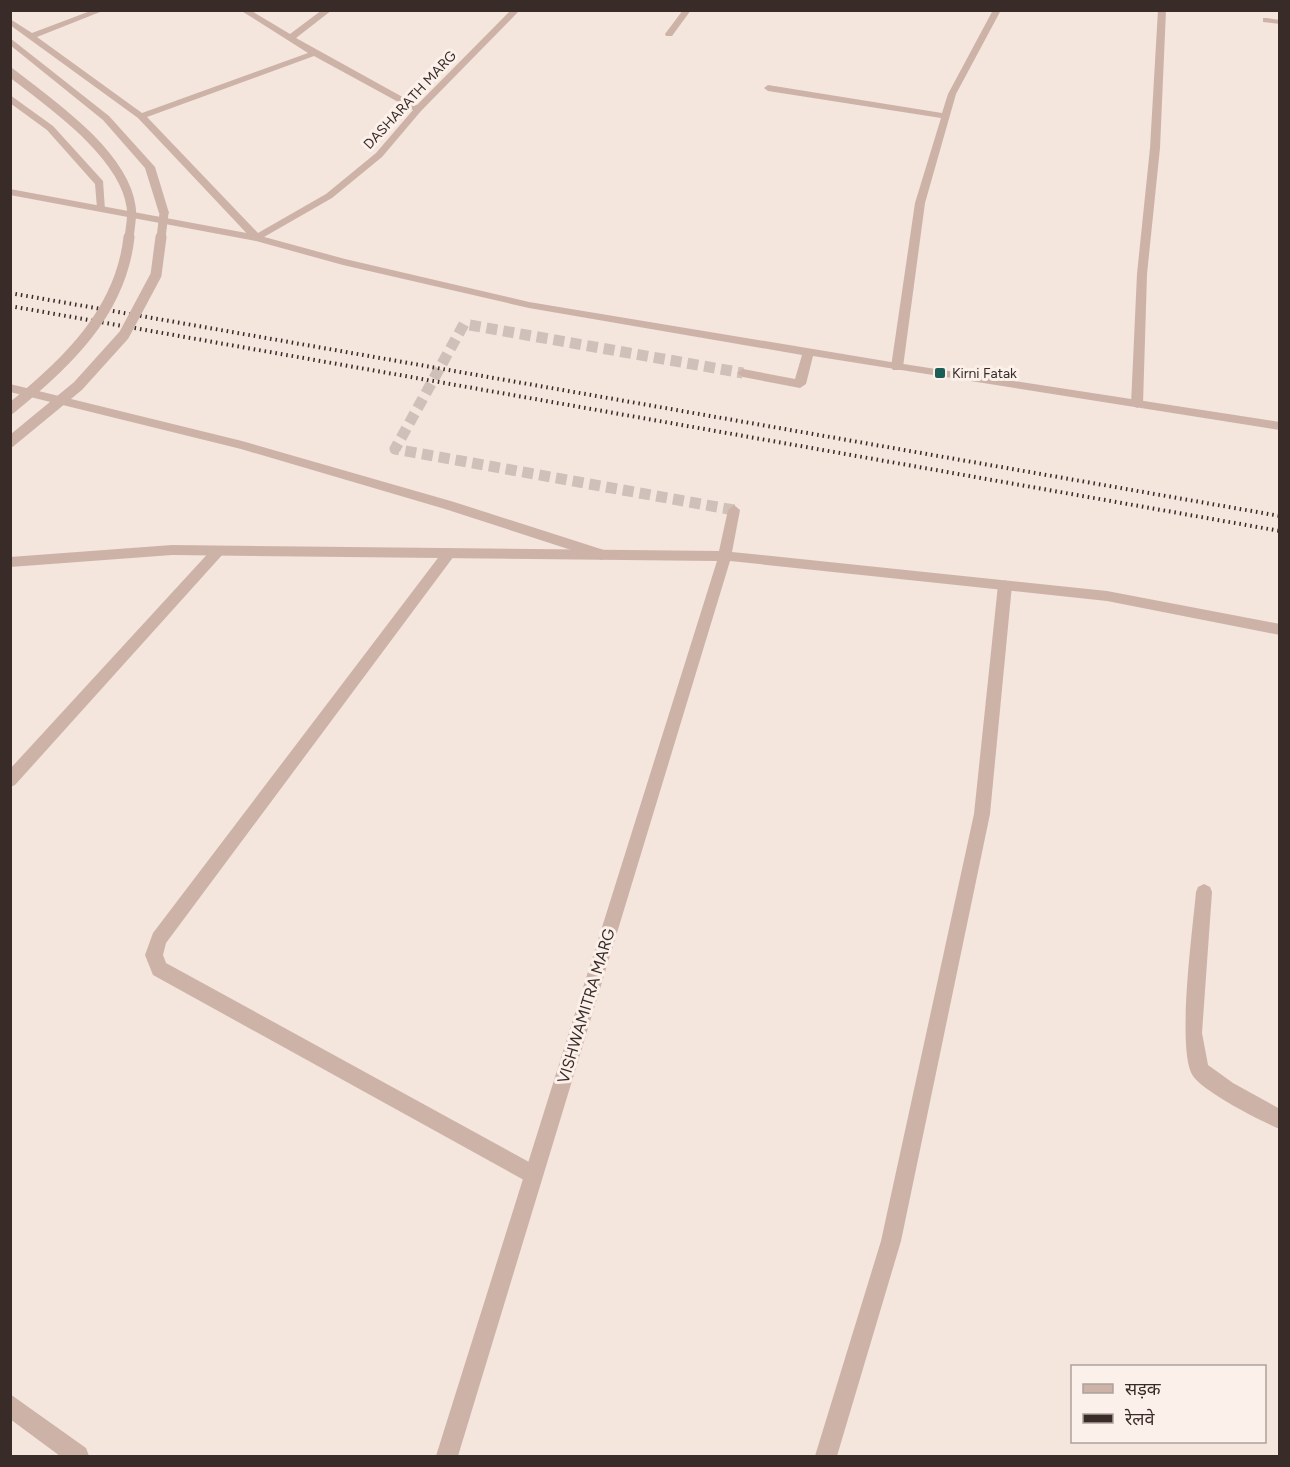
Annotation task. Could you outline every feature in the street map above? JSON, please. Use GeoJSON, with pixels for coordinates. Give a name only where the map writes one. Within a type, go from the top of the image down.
{"type":"FeatureCollection","features":[{"type":"Feature","properties":{"kind":"street"},"geometry":{"type":"LineString","coordinates":[[33,36],[101,10]]}},
{"type":"Feature","properties":{"kind":"street"},"geometry":{"type":"LineString","coordinates":[[244,10],[315,53],[418,109]]}},
{"type":"Feature","properties":{"kind":"street"},"geometry":{"type":"LineString","coordinates":[[290,38],[328,10]]}},
{"type":"Feature","properties":{"kind":"street","name":"DASHARATH MARG"},"geometry":{"type":"LineString","coordinates":[[256,238],[329,196],[379,155],[418,109],[516,10]]}},
{"type":"Feature","properties":{"kind":"street"},"geometry":{"type":"LineString","coordinates":[[669,34],[687,10]]}},
{"type":"Feature","properties":{"kind":"street"},"geometry":{"type":"LineString","coordinates":[[897,367],[920,203],[952,94],[997,10]]}},
{"type":"Feature","properties":{"kind":"street"},"geometry":{"type":"LineString","coordinates":[[1137,404],[1142,274],[1155,148],[1162,10]]}},
{"type":"Feature","properties":{"kind":"street"},"geometry":{"type":"LineString","coordinates":[[1266,20],[1280,22]]}},
{"type":"Feature","properties":{"kind":"street"},"geometry":{"type":"LineString","coordinates":[[10,21],[141,116],[256,238]]}},
{"type":"Feature","properties":{"kind":"street"},"geometry":{"type":"LineString","coordinates":[[10,40],[106,118],[121,134],[150,167],[164,213],[156,275],[124,335],[78,386],[10,442]]}},
{"type":"Feature","properties":{"kind":"street"},"geometry":{"type":"LineString","coordinates":[[141,116],[315,53]]}},
{"type":"Feature","properties":{"kind":"street"},"geometry":{"type":"LineString","coordinates":[[10,72],[64,115],[92,141],[116,171],[131,203],[130,244],[121,279],[93,329],[36,390],[10,410]]}},
{"type":"Feature","properties":{"kind":"street"},"geometry":{"type":"LineString","coordinates":[[768,88],[946,117]]}},
{"type":"Feature","properties":{"kind":"street"},"geometry":{"type":"LineString","coordinates":[[10,98],[50,128],[100,183],[102,208]]}},
{"type":"Feature","properties":{"kind":"street"},"geometry":{"type":"LineString","coordinates":[[10,192],[256,238],[343,262],[529,305],[897,367],[1280,426]]}},
{"type":"Feature","properties":{"kind":"street"},"geometry":{"type":"LineString","coordinates":[[743,373],[800,384],[808,352]]}},
{"type":"Feature","properties":{"kind":"street"},"geometry":{"type":"LineString","coordinates":[[10,388],[242,446],[449,505],[602,555]]}},
{"type":"Feature","properties":{"kind":"street","name":"VISHWAMITRA MARG"},"geometry":{"type":"LineString","coordinates":[[447,1456],[725,556],[734,510]]}},
{"type":"Feature","properties":{"kind":"street"},"geometry":{"type":"LineString","coordinates":[[10,562],[172,550],[725,556],[1107,596],[1280,630]]}},
{"type":"Feature","properties":{"kind":"street"},"geometry":{"type":"LineString","coordinates":[[10,780],[218,551]]}},
{"type":"Feature","properties":{"kind":"street"},"geometry":{"type":"LineString","coordinates":[[449,553],[159,939],[154,955],[159,969],[533,1175]]}},
{"type":"Feature","properties":{"kind":"street"},"geometry":{"type":"LineString","coordinates":[[826,1456],[891,1241],[982,814],[1005,585]]}},
{"type":"Feature","properties":{"kind":"street"},"geometry":{"type":"LineString","coordinates":[[1204,892],[1193,1033],[1200,1070],[1226,1090],[1280,1120]]}},
{"type":"Feature","properties":{"kind":"street"},"geometry":{"type":"LineString","coordinates":[[10,1405],[78,1456]]}},
{"type":"Feature","properties":{"kind":"tunnel"},"geometry":{"type":"LineString","coordinates":[[734,510],[395,449],[464,324],[743,373]]}},
{"type":"Feature","properties":{"kind":"railway"},"geometry":{"type":"LineString","coordinates":[[10,293],[1280,516]]}},
{"type":"Feature","properties":{"kind":"railway"},"geometry":{"type":"LineString","coordinates":[[10,306],[1280,531]]}},
{"type":"Feature","properties":{"kind":"place","name":"Kirni Fatak"},"geometry":{"type":"Point","coordinates":[940,373]}}]}
